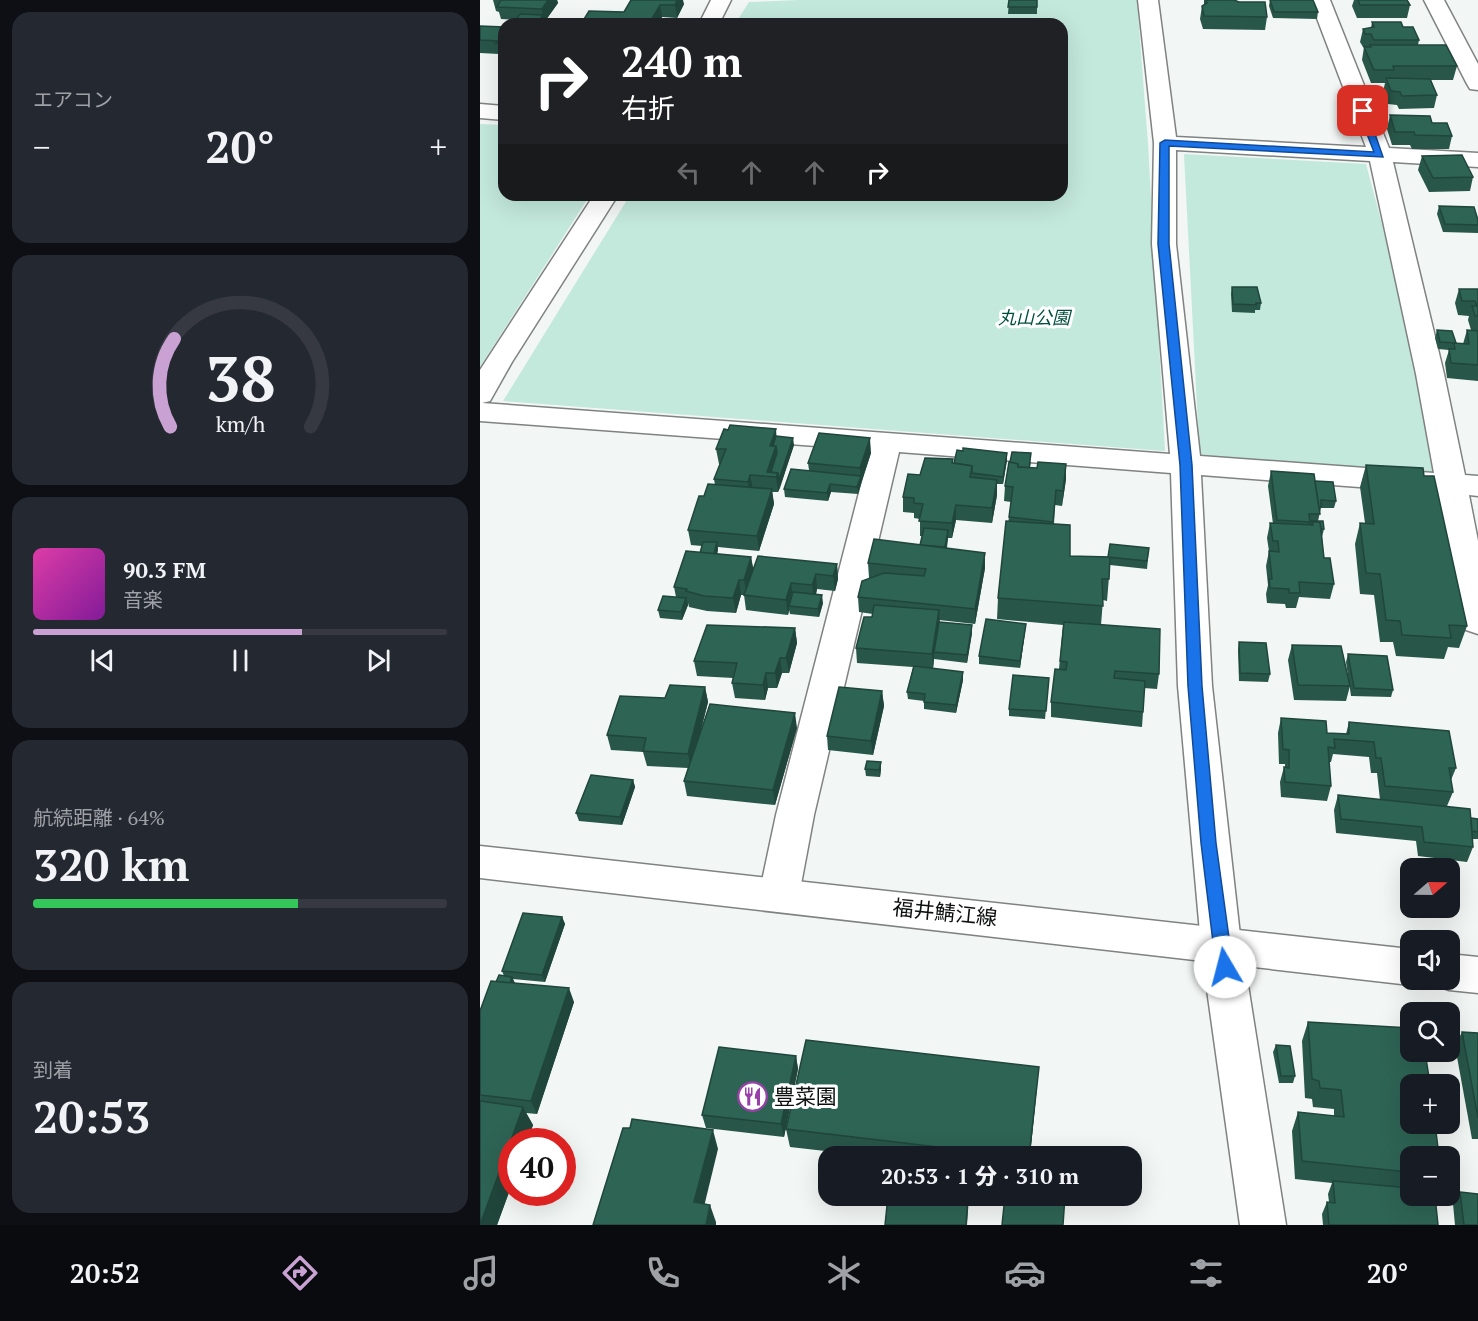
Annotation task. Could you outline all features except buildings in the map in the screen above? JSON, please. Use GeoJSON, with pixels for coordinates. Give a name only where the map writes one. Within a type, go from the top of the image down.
{"type":"FeatureCollection","features":[{"type":"Feature","properties":{"kind":"street"},"geometry":{"type":"LineString","coordinates":[[712,18],[721,0]]}},
{"type":"Feature","properties":{"kind":"street"},"geometry":{"type":"LineString","coordinates":[[1148,0],[1165,143],[1164,244],[1186,465],[1195,686],[1209,843],[1221,944],[1263,1225]]}},
{"type":"Feature","properties":{"kind":"street"},"geometry":{"type":"LineString","coordinates":[[1320,0],[1380,155],[1430,374],[1464,485],[1478,622]]}},
{"type":"Feature","properties":{"kind":"street"},"geometry":{"type":"LineString","coordinates":[[1434,0],[1478,84]]}},
{"type":"Feature","properties":{"kind":"street"},"geometry":{"type":"LineString","coordinates":[[480,111],[498,112]]}},
{"type":"Feature","properties":{"kind":"street"},"geometry":{"type":"LineString","coordinates":[[1165,143],[1478,160]]}},
{"type":"Feature","properties":{"kind":"street"},"geometry":{"type":"LineString","coordinates":[[480,395],[498,362],[602,201]]}},
{"type":"Feature","properties":{"kind":"street"},"geometry":{"type":"LineString","coordinates":[[480,412],[1464,485]]}},
{"type":"Feature","properties":{"kind":"street"},"geometry":{"type":"LineString","coordinates":[[779,895],[795,814],[887,442]]}},
{"type":"Feature","properties":{"kind":"street","name":"福井鯖江線"},"geometry":{"type":"LineString","coordinates":[[480,862],[1400,966]]}},
{"type":"Feature","properties":{"kind":"street"},"geometry":{"type":"LineString","coordinates":[[1460,973],[1478,975]]}},
{"type":"Feature","properties":{"kind":"green space","name":"丸山公園"},"geometry":{"type":"Polygon","coordinates":[[[1137,0],[1148,144],[1165,451],[503,401],[626,201],[1068,201],[1068,18],[739,18],[749,2],[1137,0]]]}},
{"type":"Feature","properties":{"kind":"green space"},"geometry":{"type":"Polygon","coordinates":[[[480,124],[498,125],[498,201],[586,201],[480,367],[480,124]]]}},
{"type":"Feature","properties":{"kind":"green space"},"geometry":{"type":"Polygon","coordinates":[[[1184,154],[1366,164],[1451,484],[1200,465],[1184,154]]]}},
{"type":"Feature","properties":{"kind":"place","name":"豊菜園"},"geometry":{"type":"Point","coordinates":[753,1097]}},
{"type":"Feature","properties":{"kind":"route"},"geometry":{"type":"LineString","coordinates":[[1225,967],[1209,843],[1195,686],[1186,465],[1164,244],[1165,143],[1380,155],[1363,111]]}}]}
